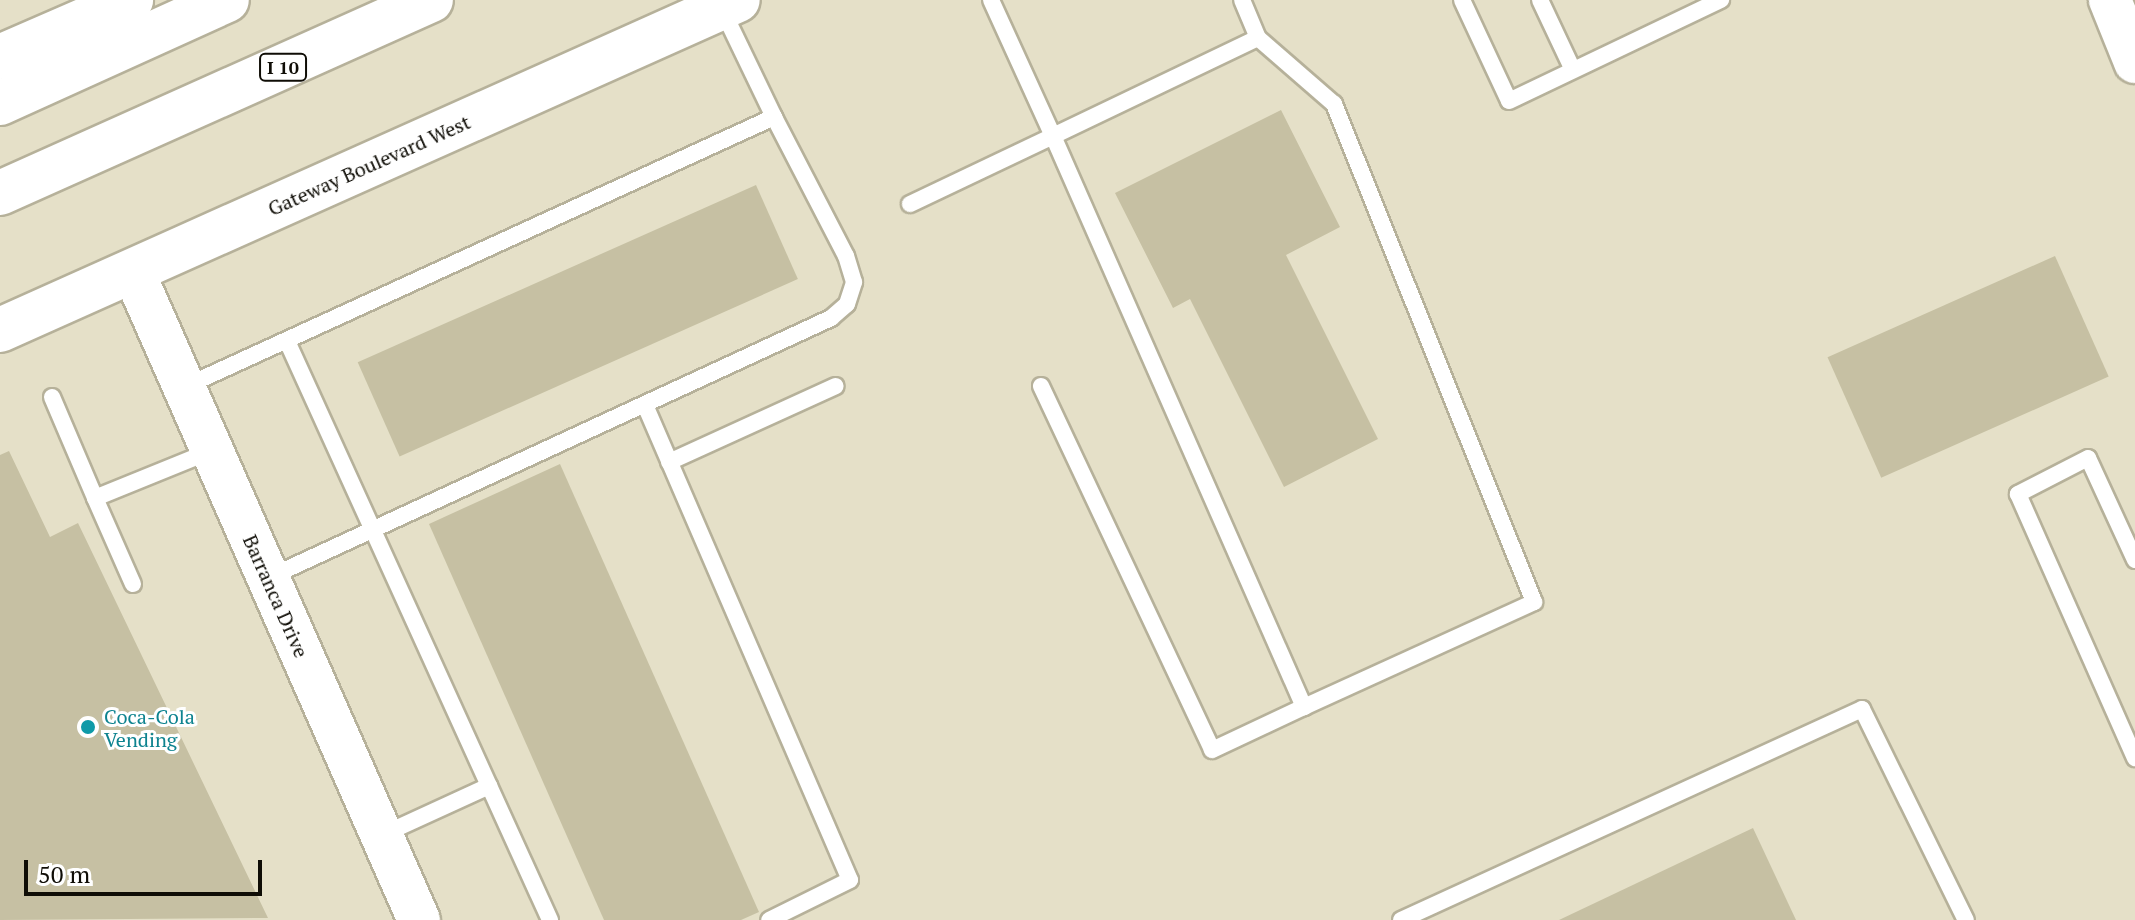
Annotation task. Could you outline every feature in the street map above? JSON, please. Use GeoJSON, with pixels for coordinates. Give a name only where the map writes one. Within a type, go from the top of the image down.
{"type":"FeatureCollection","features":[{"type":"Feature","properties":{"kind":"main road"},"geometry":{"type":"LineString","coordinates":[[0,57],[131,0]]}},
{"type":"Feature","properties":{"kind":"main road"},"geometry":{"type":"LineString","coordinates":[[0,103],[227,0]]}},
{"type":"Feature","properties":{"kind":"main road","name":"I 10"},"geometry":{"type":"LineString","coordinates":[[0,193],[431,0]]}},
{"type":"Feature","properties":{"kind":"main road","name":"Gateway Boulevard West"},"geometry":{"type":"LineString","coordinates":[[0,330],[730,4]]}},
{"type":"Feature","properties":{"kind":"main road"},"geometry":{"type":"LineString","coordinates":[[0,215],[134,133]]}},
{"type":"Feature","properties":{"kind":"street"},"geometry":{"type":"LineString","coordinates":[[2110,0],[2135,62]]}},
{"type":"Feature","properties":{"kind":"street","name":"Barranca Drive"},"geometry":{"type":"LineString","coordinates":[[133,271],[419,920]]}},
{"type":"Feature","properties":{"kind":"lane"},"geometry":{"type":"LineString","coordinates":[[991,0],[1304,707]]}},
{"type":"Feature","properties":{"kind":"lane"},"geometry":{"type":"LineString","coordinates":[[1041,386],[1212,750],[1534,602],[1334,104],[1258,38],[1242,0]]}},
{"type":"Feature","properties":{"kind":"lane"},"geometry":{"type":"LineString","coordinates":[[1540,0],[1573,70]]}},
{"type":"Feature","properties":{"kind":"lane"},"geometry":{"type":"LineString","coordinates":[[1466,1],[1509,101],[1721,0]]}},
{"type":"Feature","properties":{"kind":"lane"},"geometry":{"type":"LineString","coordinates":[[268,578],[831,318],[847,304],[854,282],[846,256],[774,117],[730,4]]}},
{"type":"Feature","properties":{"kind":"lane"},"geometry":{"type":"LineString","coordinates":[[910,204],[1258,38]]}},
{"type":"Feature","properties":{"kind":"lane"},"geometry":{"type":"LineString","coordinates":[[184,387],[774,117]]}},
{"type":"Feature","properties":{"kind":"lane"},"geometry":{"type":"LineString","coordinates":[[287,341],[550,920]]}},
{"type":"Feature","properties":{"kind":"lane"},"geometry":{"type":"LineString","coordinates":[[669,462],[836,386]]}},
{"type":"Feature","properties":{"kind":"lane"},"geometry":{"type":"LineString","coordinates":[[52,397],[133,584]]}},
{"type":"Feature","properties":{"kind":"lane"},"geometry":{"type":"LineString","coordinates":[[645,405],[850,880],[769,920]]}},
{"type":"Feature","properties":{"kind":"lane"},"geometry":{"type":"LineString","coordinates":[[95,498],[212,451]]}},
{"type":"Feature","properties":{"kind":"lane"},"geometry":{"type":"LineString","coordinates":[[2135,560],[2088,458],[2018,494],[2135,758]]}},
{"type":"Feature","properties":{"kind":"lane"},"geometry":{"type":"LineString","coordinates":[[1401,920],[1862,709],[1966,920]]}},
{"type":"Feature","properties":{"kind":"lane"},"geometry":{"type":"LineString","coordinates":[[382,835],[489,786]]}},
{"type":"Feature","properties":{"kind":"building"},"geometry":{"type":"Polygon","coordinates":[[[1281,110],[1340,227],[1286,255],[1378,439],[1284,487],[1190,299],[1173,308],[1115,193],[1281,110]]]}},
{"type":"Feature","properties":{"kind":"building"},"geometry":{"type":"Polygon","coordinates":[[[756,185],[798,279],[400,456],[358,362],[756,185]]]}},
{"type":"Feature","properties":{"kind":"building"},"geometry":{"type":"Polygon","coordinates":[[[2055,256],[2109,377],[1881,478],[1828,357],[2055,256]]]}},
{"type":"Feature","properties":{"kind":"building","name":"Coca-Cola Vending"},"geometry":{"type":"Polygon","coordinates":[[[9,451],[50,537],[78,523],[268,918],[0,920],[0,455],[9,451]]]}},
{"type":"Feature","properties":{"kind":"building"},"geometry":{"type":"Polygon","coordinates":[[[560,464],[759,912],[741,920],[604,920],[429,524],[560,464]]]}},
{"type":"Feature","properties":{"kind":"building"},"geometry":{"type":"Polygon","coordinates":[[[1753,828],[1796,920],[1559,920],[1753,828]]]}},
{"type":"Feature","properties":{"kind":"place","name":"Coca-Cola Vending"},"geometry":{"type":"Point","coordinates":[88,727]}}]}
